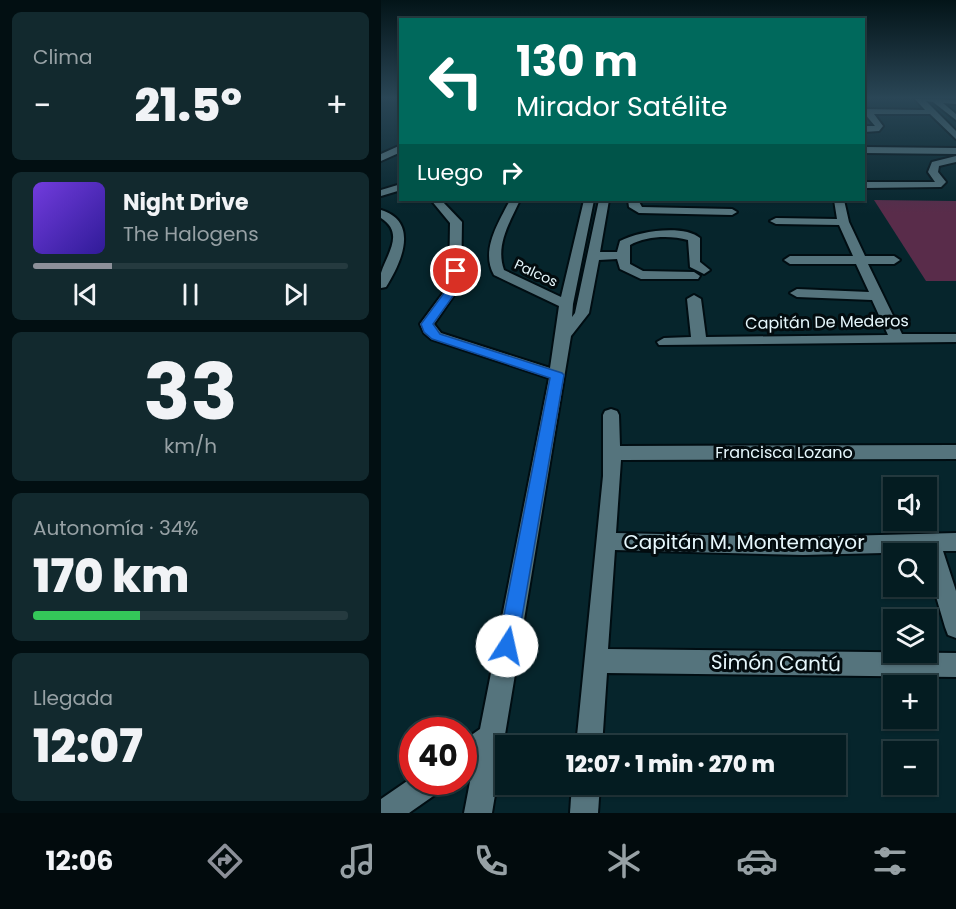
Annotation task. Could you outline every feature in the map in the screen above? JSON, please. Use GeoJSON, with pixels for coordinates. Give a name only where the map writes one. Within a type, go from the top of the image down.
{"type":"FeatureCollection","features":[{"type":"Feature","properties":{"kind":"street"},"geometry":{"type":"LineString","coordinates":[[381,158],[399,149]]}},
{"type":"Feature","properties":{"kind":"street"},"geometry":{"type":"LineString","coordinates":[[865,150],[956,151]]}},
{"type":"Feature","properties":{"kind":"street"},"geometry":{"type":"LineString","coordinates":[[381,163],[399,155]]}},
{"type":"Feature","properties":{"kind":"street"},"geometry":{"type":"LineString","coordinates":[[865,185],[937,185],[941,182],[933,172],[935,164],[956,159]]}},
{"type":"Feature","properties":{"kind":"street"},"geometry":{"type":"LineString","coordinates":[[381,197],[399,188]]}},
{"type":"Feature","properties":{"kind":"street"},"geometry":{"type":"LineString","coordinates":[[381,197],[399,195]]}},
{"type":"Feature","properties":{"kind":"street"},"geometry":{"type":"LineString","coordinates":[[437,201],[456,222],[456,271],[455,285],[427,324],[429,330],[436,336],[557,375]]}},
{"type":"Feature","properties":{"kind":"street","name":"Palcos"},"geometry":{"type":"LineString","coordinates":[[515,201],[494,249],[493,261],[498,272],[566,304]]}},
{"type":"Feature","properties":{"kind":"street"},"geometry":{"type":"LineString","coordinates":[[478,813],[564,335],[566,304],[589,201]]}},
{"type":"Feature","properties":{"kind":"street"},"geometry":{"type":"LineString","coordinates":[[564,335],[582,313],[595,256],[604,201]]}},
{"type":"Feature","properties":{"kind":"street"},"geometry":{"type":"LineString","coordinates":[[633,201],[633,206],[639,210],[732,212]]}},
{"type":"Feature","properties":{"kind":"street"},"geometry":{"type":"LineString","coordinates":[[839,201],[843,222],[897,339]]}},
{"type":"Feature","properties":{"kind":"street"},"geometry":{"type":"LineString","coordinates":[[381,213],[395,223],[400,235],[398,250],[381,284]]}},
{"type":"Feature","properties":{"kind":"street"},"geometry":{"type":"LineString","coordinates":[[776,221],[843,222]]}},
{"type":"Feature","properties":{"kind":"street"},"geometry":{"type":"LineString","coordinates":[[688,235],[694,238],[694,264],[700,273],[641,275],[624,266],[622,255],[624,243],[634,237],[688,235]]}},
{"type":"Feature","properties":{"kind":"street"},"geometry":{"type":"LineString","coordinates":[[595,256],[622,255]]}},
{"type":"Feature","properties":{"kind":"street"},"geometry":{"type":"LineString","coordinates":[[790,260],[894,260]]}},
{"type":"Feature","properties":{"kind":"street"},"geometry":{"type":"LineString","coordinates":[[797,294],[877,296]]}},
{"type":"Feature","properties":{"kind":"street"},"geometry":{"type":"LineString","coordinates":[[694,299],[699,341]]}},
{"type":"Feature","properties":{"kind":"street","name":"Capitán De Mederos"},"geometry":{"type":"LineString","coordinates":[[664,342],[956,338]]}},
{"type":"Feature","properties":{"kind":"street"},"geometry":{"type":"LineString","coordinates":[[590,735],[612,453],[611,415]]}},
{"type":"Feature","properties":{"kind":"street","name":"Francisca Lozano"},"geometry":{"type":"LineString","coordinates":[[612,453],[956,452]]}},
{"type":"Feature","properties":{"kind":"street"},"geometry":{"type":"LineString","coordinates":[[930,541],[956,627]]}},
{"type":"Feature","properties":{"kind":"street","name":"Capitán M. Montemayor"},"geometry":{"type":"LineString","coordinates":[[605,542],[803,546],[956,542]]}},
{"type":"Feature","properties":{"kind":"street","name":"Simón Cantú"},"geometry":{"type":"LineString","coordinates":[[595,661],[956,664]]}},
{"type":"Feature","properties":{"kind":"street"},"geometry":{"type":"LineString","coordinates":[[477,747],[491,737]]}},
{"type":"Feature","properties":{"kind":"street"},"geometry":{"type":"LineString","coordinates":[[385,813],[411,795]]}},
{"type":"Feature","properties":{"kind":"street"},"geometry":{"type":"LineString","coordinates":[[584,813],[585,795]]}},
{"type":"Feature","properties":{"kind":"shaded area"},"geometry":{"type":"Polygon","coordinates":[[[874,200],[956,201],[956,281],[926,281],[874,200]]]}},
{"type":"Feature","properties":{"kind":"route"},"geometry":{"type":"LineString","coordinates":[[456,271],[455,285],[427,324],[429,330],[436,336],[557,375],[507,646]]}}]}
